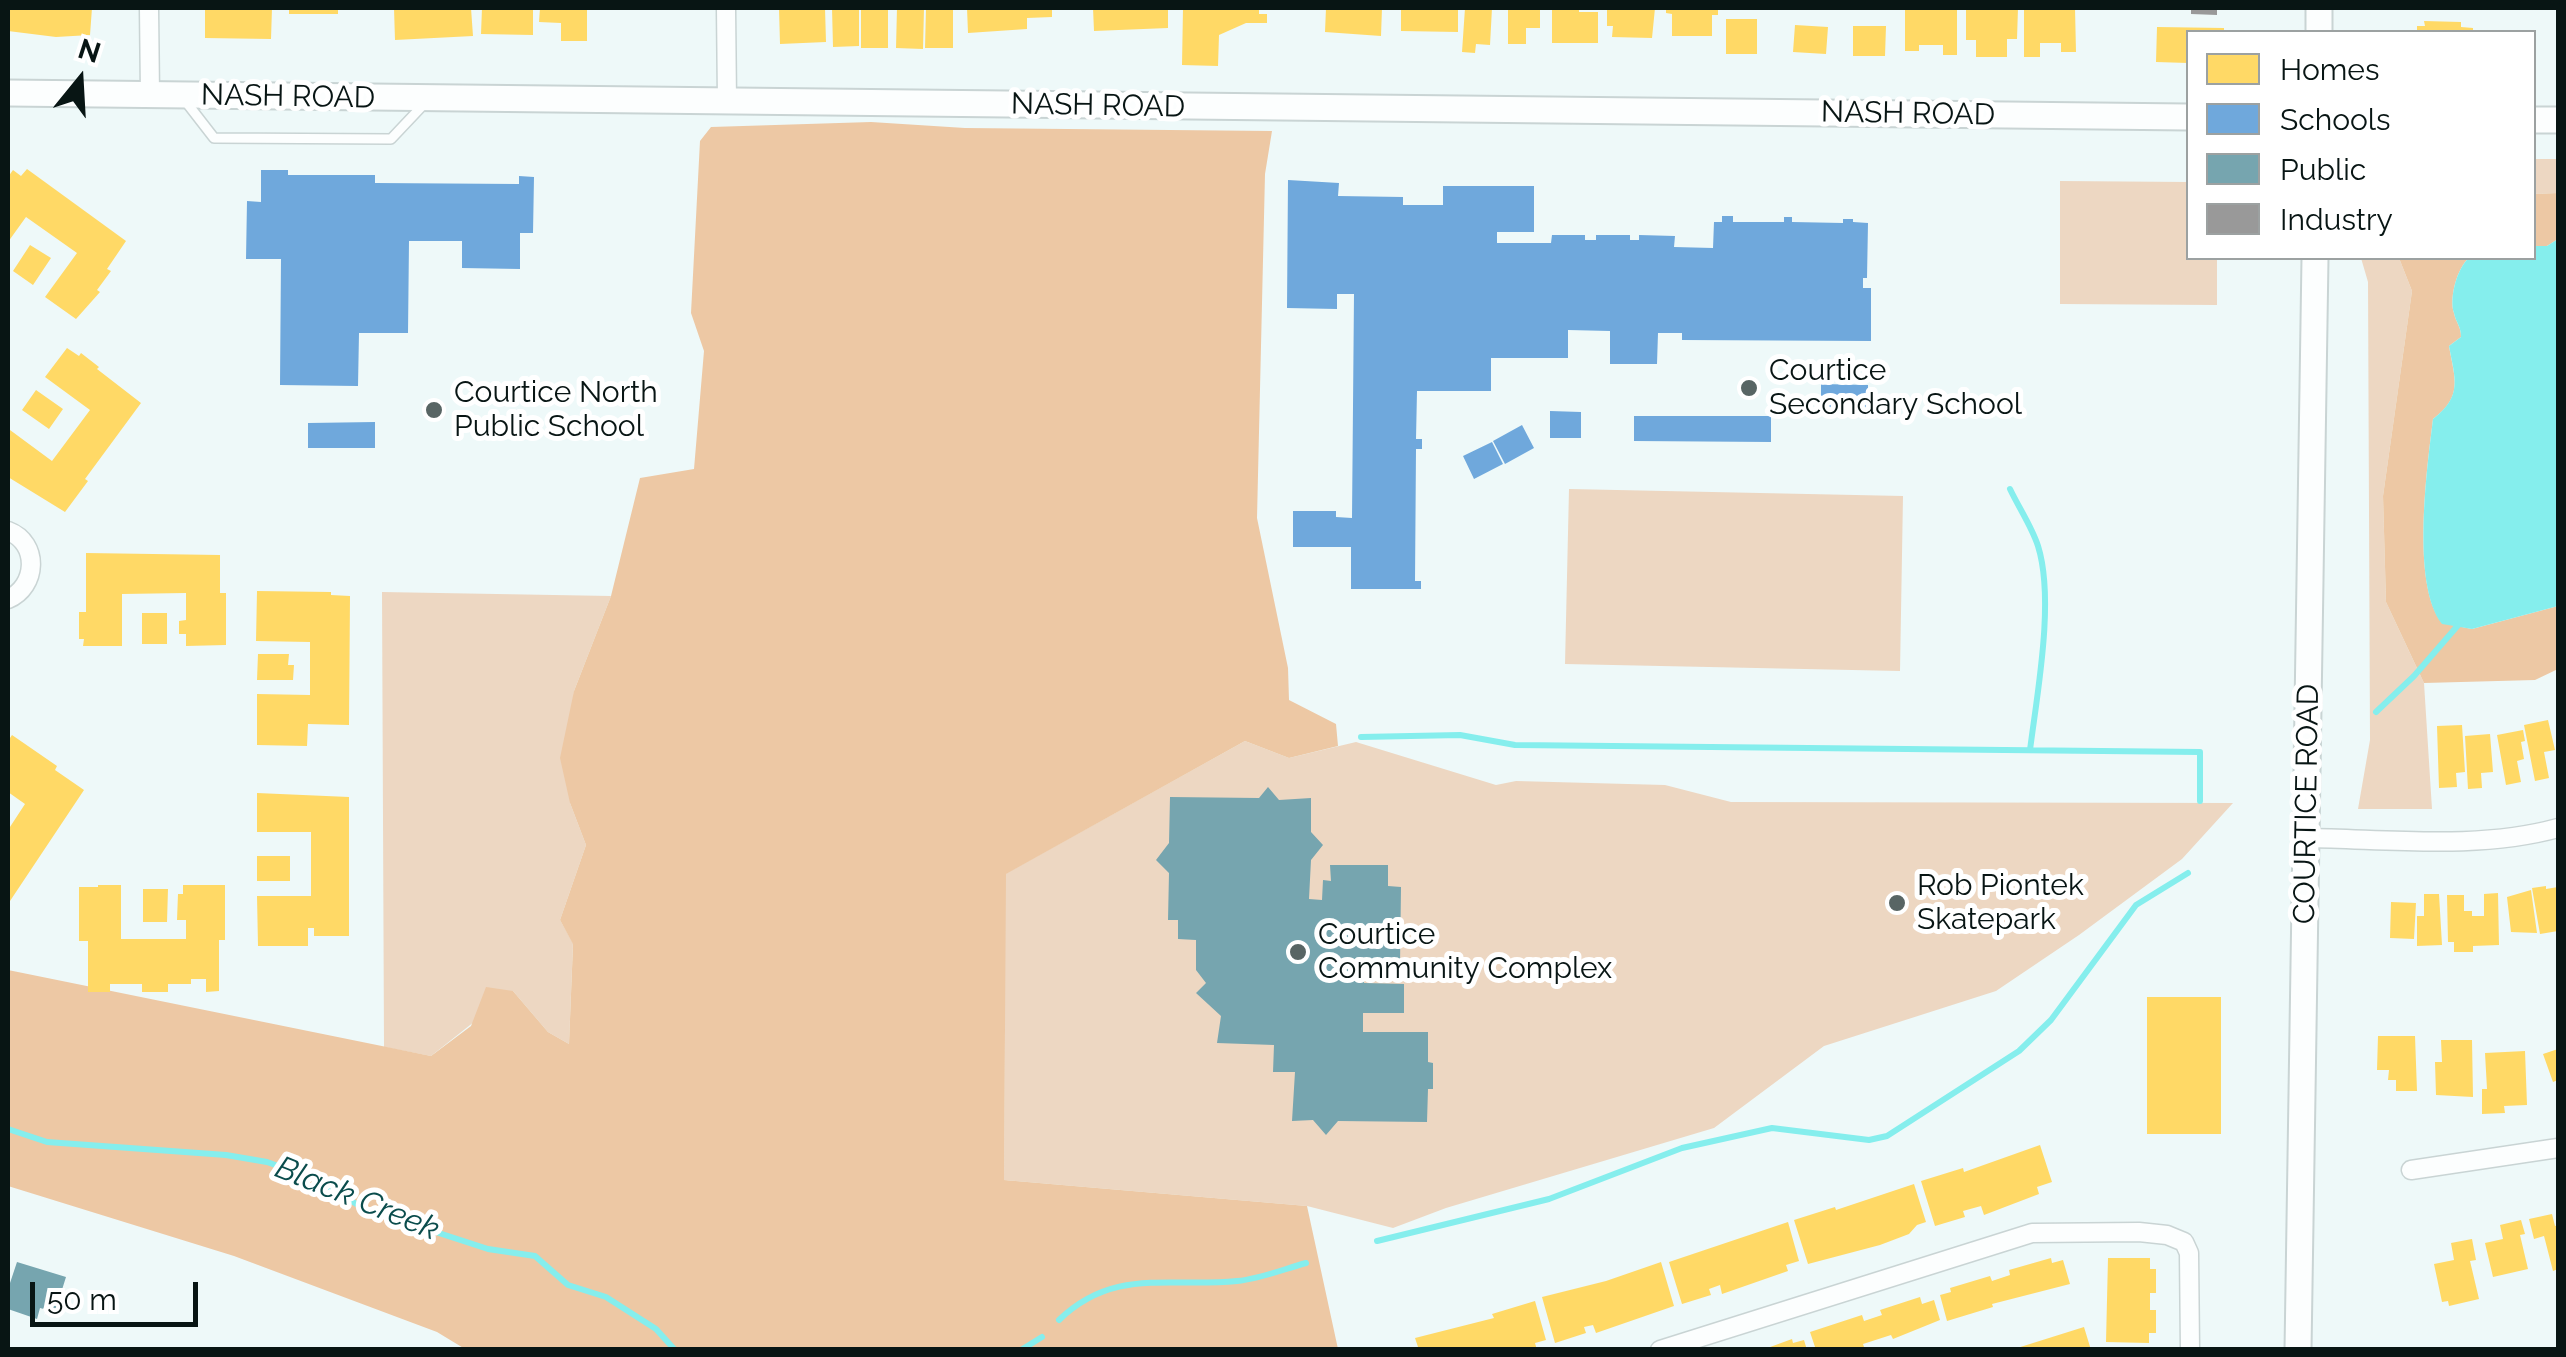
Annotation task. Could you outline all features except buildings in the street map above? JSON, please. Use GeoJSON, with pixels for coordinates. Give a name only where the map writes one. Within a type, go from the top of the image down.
{"type":"FeatureCollection","features":[{"type":"Feature","properties":{"kind":"street"},"geometry":{"type":"LineString","coordinates":[[149,8],[150,95]]}},
{"type":"Feature","properties":{"kind":"street"},"geometry":{"type":"LineString","coordinates":[[726,8],[727,101]]}},
{"type":"Feature","properties":{"kind":"street","name":"NASH ROAD"},"geometry":{"type":"LineString","coordinates":[[8,93],[2186,118]]}},
{"type":"Feature","properties":{"kind":"street","name":"COURTICE ROAD"},"geometry":{"type":"LineString","coordinates":[[2298,1350],[2315,260]]}},
{"type":"Feature","properties":{"kind":"street"},"geometry":{"type":"LineString","coordinates":[[8,531],[28,548],[32,566],[27,584],[8,599]]}},
{"type":"Feature","properties":{"kind":"street"},"geometry":{"type":"LineString","coordinates":[[2306,838],[2469,840],[2558,828]]}},
{"type":"Feature","properties":{"kind":"street"},"geometry":{"type":"LineString","coordinates":[[2411,1170],[2558,1148]]}},
{"type":"Feature","properties":{"kind":"street"},"geometry":{"type":"LineString","coordinates":[[1660,1350],[2032,1233],[2139,1232],[2167,1235],[2184,1242],[2189,1253],[2190,1350]]}},
{"type":"Feature","properties":{"kind":"lane"},"geometry":{"type":"LineString","coordinates":[[182,96],[214,138],[392,139],[429,99]]}},
{"type":"Feature","properties":{"kind":"shaded area"},"geometry":{"type":"Polygon","coordinates":[[[871,122],[965,128],[1272,131],[1265,174],[1257,518],[1288,668],[1289,700],[1336,724],[1338,746],[1289,758],[1245,741],[1006,874],[1004,1180],[1307,1206],[1338,1349],[465,1349],[437,1332],[234,1256],[8,1186],[8,970],[431,1056],[471,1026],[486,987],[513,991],[548,1032],[569,1044],[573,944],[560,920],[586,845],[570,803],[560,758],[574,691],[611,596],[640,478],[694,469],[704,351],[691,313],[700,141],[711,127],[871,122]]]}},
{"type":"Feature","properties":{"kind":"shaded area"},"geometry":{"type":"Polygon","coordinates":[[[2536,159],[2558,159],[2558,193],[2536,194],[2536,159]]]}},
{"type":"Feature","properties":{"kind":"shaded area"},"geometry":{"type":"Polygon","coordinates":[[[2060,181],[2186,182],[2186,260],[2217,260],[2217,305],[2060,304],[2060,181]]]}},
{"type":"Feature","properties":{"kind":"shaded area"},"geometry":{"type":"Polygon","coordinates":[[[2558,193],[2558,239],[2547,246],[2536,246],[2536,194],[2558,193]]]}},
{"type":"Feature","properties":{"kind":"shaded area"},"geometry":{"type":"Polygon","coordinates":[[[2362,260],[2400,260],[2412,291],[2383,496],[2386,602],[2424,683],[2432,809],[2358,809],[2370,740],[2368,282],[2362,260]]]}},
{"type":"Feature","properties":{"kind":"shaded area"},"geometry":{"type":"Polygon","coordinates":[[[2400,260],[2468,260],[2453,292],[2461,337],[2449,346],[2453,395],[2433,419],[2428,466],[2424,554],[2432,605],[2442,623],[2472,629],[2558,606],[2558,669],[2535,680],[2424,683],[2386,602],[2383,496],[2412,291],[2400,260]]]}},
{"type":"Feature","properties":{"kind":"shaded area"},"geometry":{"type":"Polygon","coordinates":[[[1569,489],[1903,496],[1900,671],[1565,664],[1569,489]]]}},
{"type":"Feature","properties":{"kind":"shaded area"},"geometry":{"type":"Polygon","coordinates":[[[382,592],[611,596],[574,691],[570,803],[586,845],[560,920],[573,943],[569,1044],[548,1032],[513,991],[431,1056],[384,1047],[382,592]]]}},
{"type":"Feature","properties":{"kind":"shaded area"},"geometry":{"type":"Polygon","coordinates":[[[1245,741],[1289,758],[1356,742],[1496,785],[1516,781],[1665,785],[1731,802],[2233,803],[2182,859],[1996,991],[1824,1046],[1714,1128],[1446,1208],[1393,1228],[1307,1206],[1004,1180],[1005,874],[1245,741]]]}},
{"type":"Feature","properties":{"kind":"water"},"geometry":{"type":"Polygon","coordinates":[[[2558,239],[2558,606],[2472,629],[2442,624],[2432,606],[2427,582],[2424,525],[2433,419],[2453,394],[2449,346],[2461,337],[2453,307],[2455,284],[2468,260],[2536,260],[2536,246],[2547,246],[2558,239]]]}},
{"type":"Feature","properties":{"kind":"waterway"},"geometry":{"type":"LineString","coordinates":[[2010,489],[2038,546],[2045,593],[2043,647],[2030,750]]}},
{"type":"Feature","properties":{"kind":"waterway"},"geometry":{"type":"LineString","coordinates":[[2376,712],[2460,623]]}},
{"type":"Feature","properties":{"kind":"waterway"},"geometry":{"type":"LineString","coordinates":[[1361,737],[1460,735],[1515,745],[2200,752],[2200,801]]}},
{"type":"Feature","properties":{"kind":"waterway"},"geometry":{"type":"LineString","coordinates":[[1377,1241],[1549,1199],[1682,1148],[1772,1128],[1869,1140],[1887,1136],[2019,1051],[2051,1020],[2136,905],[2188,873]]}},
{"type":"Feature","properties":{"kind":"waterway","name":"Black Creek"},"geometry":{"type":"LineString","coordinates":[[8,1129],[47,1142],[226,1155],[267,1162],[312,1178],[365,1209],[488,1249],[535,1256],[568,1285],[606,1297],[656,1329],[675,1350]]}},
{"type":"Feature","properties":{"kind":"waterway"},"geometry":{"type":"LineString","coordinates":[[1059,1320],[1080,1303],[1122,1286],[1237,1281],[1306,1263]]}},
{"type":"Feature","properties":{"kind":"waterway"},"geometry":{"type":"LineString","coordinates":[[1021,1350],[1042,1337]]}},
{"type":"Feature","properties":{"kind":"place","name":"Courtice Secondary School"},"geometry":{"type":"Point","coordinates":[1749,388]}},
{"type":"Feature","properties":{"kind":"place","name":"Courtice North Public School"},"geometry":{"type":"Point","coordinates":[434,410]}},
{"type":"Feature","properties":{"kind":"place","name":"Rob Piontek Skatepark"},"geometry":{"type":"Point","coordinates":[1897,903]}},
{"type":"Feature","properties":{"kind":"place","name":"Courtice Community Complex"},"geometry":{"type":"Point","coordinates":[1298,952]}}]}
